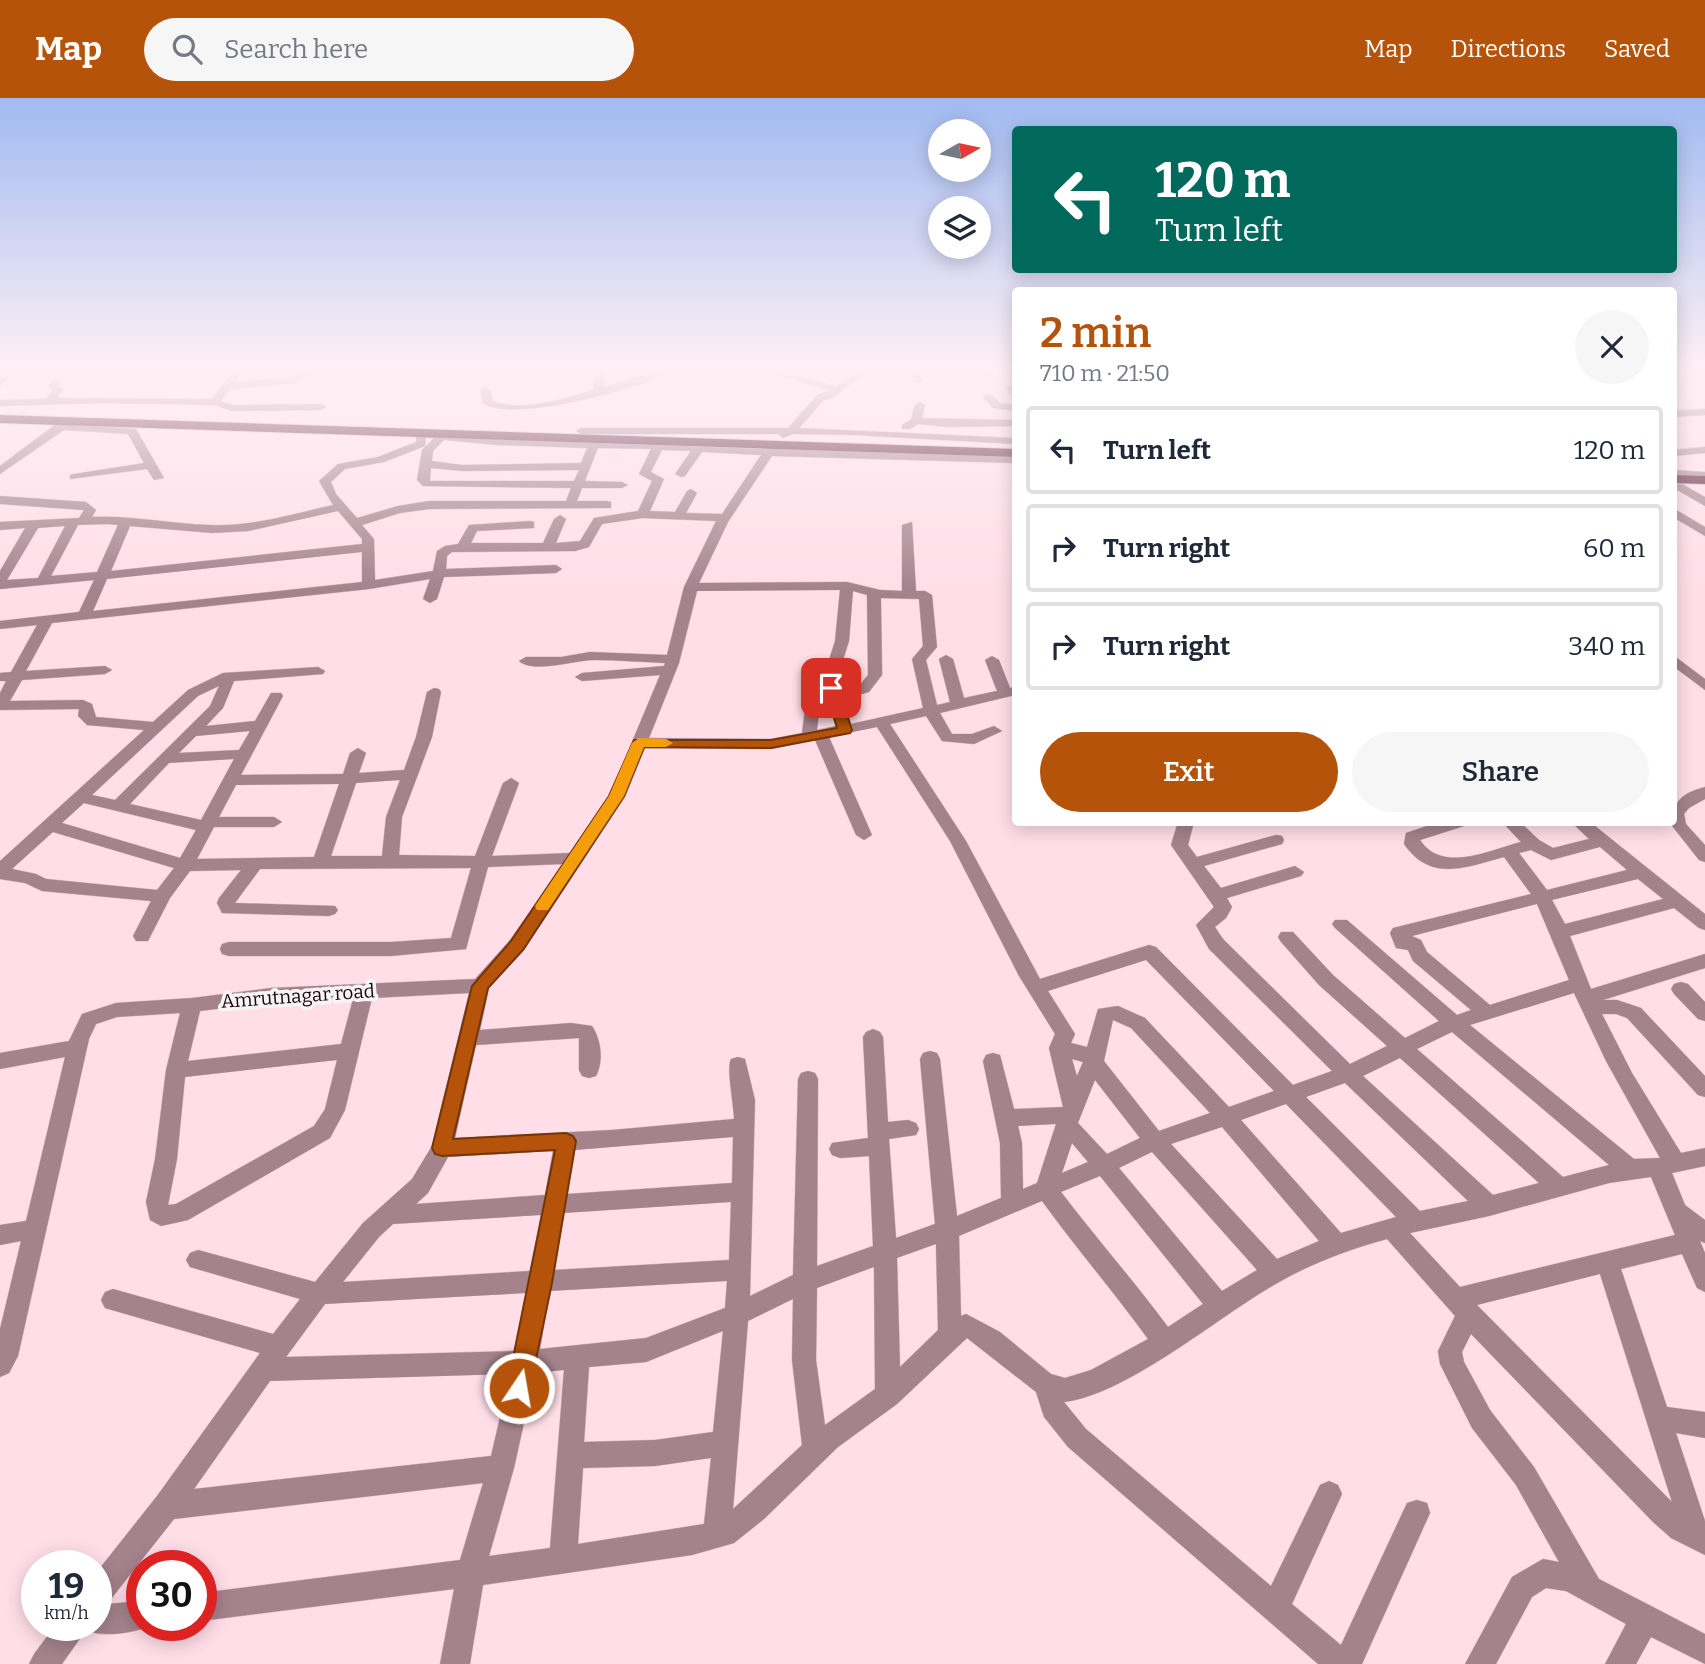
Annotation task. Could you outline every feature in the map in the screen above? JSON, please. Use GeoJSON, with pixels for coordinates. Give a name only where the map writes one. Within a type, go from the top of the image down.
{"type":"FeatureCollection","features":[{"type":"Feature","properties":{"kind":"highway"},"geometry":{"type":"LineString","coordinates":[[705,443],[1012,453]]}},
{"type":"Feature","properties":{"kind":"highway"},"geometry":{"type":"LineString","coordinates":[[909,443],[1012,447]]}},
{"type":"Feature","properties":{"kind":"highway"},"geometry":{"type":"LineString","coordinates":[[1677,481],[1705,478]]}},
{"type":"Feature","properties":{"kind":"highway"},"geometry":{"type":"LineString","coordinates":[[1677,482],[1705,487]]}},
{"type":"Feature","properties":{"kind":"street"},"geometry":{"type":"LineString","coordinates":[[0,471],[38,443]]}},
{"type":"Feature","properties":{"kind":"street"},"geometry":{"type":"LineString","coordinates":[[139,443],[158,478]]}},
{"type":"Feature","properties":{"kind":"street"},"geometry":{"type":"LineString","coordinates":[[369,585],[368,539],[331,495],[325,481],[332,472],[342,466],[380,460],[413,443]]}},
{"type":"Feature","properties":{"kind":"street"},"geometry":{"type":"LineString","coordinates":[[434,443],[429,447],[425,464],[423,480],[427,484],[622,485]]}},
{"type":"Feature","properties":{"kind":"street"},"geometry":{"type":"LineString","coordinates":[[534,443],[594,447]]}},
{"type":"Feature","properties":{"kind":"street"},"geometry":{"type":"LineString","coordinates":[[512,451],[658,446],[699,449],[767,443]]}},
{"type":"Feature","properties":{"kind":"street"},"geometry":{"type":"LineString","coordinates":[[112,1576],[167,1506],[278,1347],[371,1230],[420,1186],[442,1148],[480,986],[517,945],[617,796],[671,665],[691,587],[724,519],[743,494],[754,472],[778,443]]}},
{"type":"Feature","properties":{"kind":"street"},"geometry":{"type":"LineString","coordinates":[[793,443],[1012,460]]}},
{"type":"Feature","properties":{"kind":"street"},"geometry":{"type":"LineString","coordinates":[[643,514],[658,478],[645,474],[658,446]]}},
{"type":"Feature","properties":{"kind":"street"},"geometry":{"type":"LineString","coordinates":[[570,505],[594,447]]}},
{"type":"Feature","properties":{"kind":"street"},"geometry":{"type":"LineString","coordinates":[[681,474],[699,449]]}},
{"type":"Feature","properties":{"kind":"street"},"geometry":{"type":"LineString","coordinates":[[1677,453],[1705,450]]}},
{"type":"Feature","properties":{"kind":"street"},"geometry":{"type":"LineString","coordinates":[[0,453],[22,455]]}},
{"type":"Feature","properties":{"kind":"street"},"geometry":{"type":"LineString","coordinates":[[425,464],[462,468],[586,466]]}},
{"type":"Feature","properties":{"kind":"street"},"geometry":{"type":"LineString","coordinates":[[75,477],[151,465]]}},
{"type":"Feature","properties":{"kind":"street"},"geometry":{"type":"LineString","coordinates":[[1677,483],[1705,502]]}},
{"type":"Feature","properties":{"kind":"street"},"geometry":{"type":"LineString","coordinates":[[678,517],[691,493]]}},
{"type":"Feature","properties":{"kind":"street"},"geometry":{"type":"LineString","coordinates":[[0,500],[86,506],[90,510],[79,520],[41,582]]}},
{"type":"Feature","properties":{"kind":"street"},"geometry":{"type":"LineString","coordinates":[[354,521],[394,508],[438,505],[607,505]]}},
{"type":"Feature","properties":{"kind":"street"},"geometry":{"type":"LineString","coordinates":[[0,526],[79,520],[212,529],[248,527],[342,507]]}},
{"type":"Feature","properties":{"kind":"street"},"geometry":{"type":"LineString","coordinates":[[430,599],[443,551],[463,547],[581,546],[587,541],[594,523],[643,514],[724,519]]}},
{"type":"Feature","properties":{"kind":"street"},"geometry":{"type":"LineString","coordinates":[[1677,514],[1705,532]]}},
{"type":"Feature","properties":{"kind":"street"},"geometry":{"type":"LineString","coordinates":[[548,547],[560,519]]}},
{"type":"Feature","properties":{"kind":"street"},"geometry":{"type":"LineString","coordinates":[[0,584],[35,522]]}},
{"type":"Feature","properties":{"kind":"street"},"geometry":{"type":"LineString","coordinates":[[84,617],[126,522]]}},
{"type":"Feature","properties":{"kind":"street"},"geometry":{"type":"LineString","coordinates":[[908,524],[909,595]]}},
{"type":"Feature","properties":{"kind":"street"},"geometry":{"type":"LineString","coordinates":[[463,547],[473,528],[530,525]]}},
{"type":"Feature","properties":{"kind":"street"},"geometry":{"type":"LineString","coordinates":[[0,584],[102,576],[369,547]]}},
{"type":"Feature","properties":{"kind":"street"},"geometry":{"type":"LineString","coordinates":[[0,625],[369,585],[439,573],[556,569]]}},
{"type":"Feature","properties":{"kind":"street"},"geometry":{"type":"LineString","coordinates":[[691,587],[846,586],[874,592],[925,595],[930,647],[919,659],[929,710],[947,738],[974,739],[994,731]]}},
{"type":"Feature","properties":{"kind":"street"},"geometry":{"type":"LineString","coordinates":[[845,730],[830,679],[837,651],[846,586]]}},
{"type":"Feature","properties":{"kind":"street"},"geometry":{"type":"LineString","coordinates":[[834,697],[867,688],[873,683],[874,592]]}},
{"type":"Feature","properties":{"kind":"street"},"geometry":{"type":"LineString","coordinates":[[47,620],[0,706],[83,704],[87,706],[86,716],[92,722],[124,722],[158,727]]}},
{"type":"Feature","properties":{"kind":"street"},"geometry":{"type":"LineString","coordinates":[[526,661],[561,661],[590,656],[671,665]]}},
{"type":"Feature","properties":{"kind":"street"},"geometry":{"type":"LineString","coordinates":[[639,743],[771,744],[1010,692],[992,660]]}},
{"type":"Feature","properties":{"kind":"street"},"geometry":{"type":"LineString","coordinates":[[1677,662],[1705,686]]}},
{"type":"Feature","properties":{"kind":"street"},"geometry":{"type":"LineString","coordinates":[[582,677],[671,665]]}},
{"type":"Feature","properties":{"kind":"street"},"geometry":{"type":"LineString","coordinates":[[922,673],[947,665],[958,704]]}},
{"type":"Feature","properties":{"kind":"street"},"geometry":{"type":"LineString","coordinates":[[0,677],[105,670]]}},
{"type":"Feature","properties":{"kind":"street"},"geometry":{"type":"LineString","coordinates":[[0,872],[48,825],[208,683],[228,676],[318,671]]}},
{"type":"Feature","properties":{"kind":"street"},"geometry":{"type":"LineString","coordinates":[[118,806],[216,708],[225,690],[228,676]]}},
{"type":"Feature","properties":{"kind":"street"},"geometry":{"type":"LineString","coordinates":[[390,861],[394,817],[424,737],[434,692]]}},
{"type":"Feature","properties":{"kind":"street"},"geometry":{"type":"LineString","coordinates":[[142,936],[162,896],[185,865],[276,696]]}},
{"type":"Feature","properties":{"kind":"street"},"geometry":{"type":"LineString","coordinates":[[813,701],[815,736],[864,835]]}},
{"type":"Feature","properties":{"kind":"street"},"geometry":{"type":"LineString","coordinates":[[881,722],[958,841],[1035,988],[1065,1034],[1059,1048],[1070,1116],[1104,1165],[1220,1307]]}},
{"type":"Feature","properties":{"kind":"street"},"geometry":{"type":"LineString","coordinates":[[194,732],[261,725]]}},
{"type":"Feature","properties":{"kind":"street"},"geometry":{"type":"LineString","coordinates":[[320,863],[358,753]]}},
{"type":"Feature","properties":{"kind":"street"},"geometry":{"type":"LineString","coordinates":[[166,759],[245,754]]}},
{"type":"Feature","properties":{"kind":"street"},"geometry":{"type":"LineString","coordinates":[[231,780],[349,779],[408,775]]}},
{"type":"Feature","properties":{"kind":"street"},"geometry":{"type":"LineString","coordinates":[[229,949],[454,946],[463,936],[481,862],[511,783]]}},
{"type":"Feature","properties":{"kind":"street"},"geometry":{"type":"LineString","coordinates":[[1677,813],[1683,804],[1705,792]]}},
{"type":"Feature","properties":{"kind":"street"},"geometry":{"type":"LineString","coordinates":[[81,797],[207,825],[274,822]]}},
{"type":"Feature","properties":{"kind":"street"},"geometry":{"type":"LineString","coordinates":[[1677,820],[1678,825],[1702,850]]}},
{"type":"Feature","properties":{"kind":"street"},"geometry":{"type":"LineString","coordinates":[[48,825],[185,865],[481,862],[576,858]]}},
{"type":"Feature","properties":{"kind":"street"},"geometry":{"type":"LineString","coordinates":[[1187,826],[1179,845],[1223,907],[1220,914],[1205,925],[1209,934],[1348,1074],[1489,1206]]}},
{"type":"Feature","properties":{"kind":"street"},"geometry":{"type":"LineString","coordinates":[[1442,826],[1412,837],[1412,844],[1432,861],[1443,865],[1465,863],[1533,845]]}},
{"type":"Feature","properties":{"kind":"street"},"geometry":{"type":"LineString","coordinates":[[1514,826],[1533,845],[1551,854],[1603,841]]}},
{"type":"Feature","properties":{"kind":"street"},"geometry":{"type":"LineString","coordinates":[[1584,826],[1705,924]]}},
{"type":"Feature","properties":{"kind":"street"},"geometry":{"type":"LineString","coordinates":[[1191,864],[1276,840]]}},
{"type":"Feature","properties":{"kind":"street"},"geometry":{"type":"LineString","coordinates":[[1508,851],[1530,875],[1545,898],[1585,996],[1656,1133],[1679,1213],[1697,1237],[1705,1281]]}},
{"type":"Feature","properties":{"kind":"street"},"geometry":{"type":"LineString","coordinates":[[254,865],[228,898],[228,909],[329,911]]}},
{"type":"Feature","properties":{"kind":"street"},"geometry":{"type":"LineString","coordinates":[[0,872],[30,878],[42,885],[162,896]]}},
{"type":"Feature","properties":{"kind":"street"},"geometry":{"type":"LineString","coordinates":[[1217,895],[1295,872]]}},
{"type":"Feature","properties":{"kind":"street"},"geometry":{"type":"LineString","coordinates":[[1486,1013],[1420,956],[1413,945],[1403,943],[1404,939],[1399,933],[1642,872]]}},
{"type":"Feature","properties":{"kind":"street"},"geometry":{"type":"LineString","coordinates":[[1559,932],[1678,901]]}},
{"type":"Feature","properties":{"kind":"street"},"geometry":{"type":"LineString","coordinates":[[1341,924],[1454,1023],[1630,1169]]}},
{"type":"Feature","properties":{"kind":"street"},"geometry":{"type":"LineString","coordinates":[[1287,937],[1326,980],[1558,1186]]}},
{"type":"Feature","properties":{"kind":"street"},"geometry":{"type":"LineString","coordinates":[[1035,988],[1149,952],[1416,1222]]}},
{"type":"Feature","properties":{"kind":"street"},"geometry":{"type":"LineString","coordinates":[[262,1369],[524,1362],[577,1359],[646,1350],[738,1314],[803,1282],[947,1230],[1155,1142],[1348,1074],[1454,1023],[1486,1013],[1671,980],[1705,961]]}},
{"type":"Feature","properties":{"kind":"street"},"geometry":{"type":"LineString","coordinates":[[1671,980],[1705,1014]]}},
{"type":"Feature","properties":{"kind":"street","name":"Amrutnagar road"},"geometry":{"type":"LineString","coordinates":[[77,1047],[89,1019],[116,1010],[192,1005],[271,995],[480,986]]}},
{"type":"Feature","properties":{"kind":"street"},"geometry":{"type":"LineString","coordinates":[[192,1005],[176,1069],[166,1159],[157,1202],[158,1213],[167,1216],[180,1213],[322,1132],[335,1110],[364,991]]}},
{"type":"Feature","properties":{"kind":"street"},"geometry":{"type":"LineString","coordinates":[[1585,996],[1634,1013],[1705,1089]]}},
{"type":"Feature","properties":{"kind":"street"},"geometry":{"type":"LineString","coordinates":[[1046,1189],[1070,1116],[1094,1060],[1105,1014],[1120,1012],[1138,1023],[1226,1116],[1336,1244]]}},
{"type":"Feature","properties":{"kind":"street"},"geometry":{"type":"LineString","coordinates":[[468,1038],[585,1031],[590,1038],[589,1070]]}},
{"type":"Feature","properties":{"kind":"street"},"geometry":{"type":"LineString","coordinates":[[873,1037],[885,1252],[888,1395]]}},
{"type":"Feature","properties":{"kind":"street"},"geometry":{"type":"LineString","coordinates":[[0,1060],[77,1047],[6,1356],[0,1365]]}},
{"type":"Feature","properties":{"kind":"street"},"geometry":{"type":"LineString","coordinates":[[1059,1048],[1094,1060],[1155,1142],[1275,1273]]}},
{"type":"Feature","properties":{"kind":"street"},"geometry":{"type":"LineString","coordinates":[[176,1069],[351,1051]]}},
{"type":"Feature","properties":{"kind":"street"},"geometry":{"type":"LineString","coordinates":[[930,1059],[947,1230],[950,1335]]}},
{"type":"Feature","properties":{"kind":"street"},"geometry":{"type":"LineString","coordinates":[[993,1061],[1011,1143],[1012,1203]]}},
{"type":"Feature","properties":{"kind":"street"},"geometry":{"type":"LineString","coordinates":[[718,1535],[740,1270],[745,1100],[738,1065]]}},
{"type":"Feature","properties":{"kind":"street"},"geometry":{"type":"LineString","coordinates":[[808,1079],[803,1282],[804,1360],[816,1450]]}},
{"type":"Feature","properties":{"kind":"street"},"geometry":{"type":"LineString","coordinates":[[1005,1118],[1070,1116]]}},
{"type":"Feature","properties":{"kind":"street"},"geometry":{"type":"LineString","coordinates":[[442,1148],[745,1127]]}},
{"type":"Feature","properties":{"kind":"street"},"geometry":{"type":"LineString","coordinates":[[840,1149],[908,1129]]}},
{"type":"Feature","properties":{"kind":"street"},"geometry":{"type":"LineString","coordinates":[[455,1664],[471,1572],[501,1468],[541,1283],[566,1141]]}},
{"type":"Feature","properties":{"kind":"street"},"geometry":{"type":"LineString","coordinates":[[217,1605],[471,1572],[718,1535],[754,1509],[816,1450],[888,1395],[950,1335],[966,1325],[980,1330],[1047,1387],[1063,1390],[1096,1380],[1165,1343],[1275,1273],[1336,1244],[1630,1169],[1705,1157]]}},
{"type":"Feature","properties":{"kind":"street"},"geometry":{"type":"LineString","coordinates":[[1046,1189],[1091,1250],[1124,1286],[1165,1343]]}},
{"type":"Feature","properties":{"kind":"street"},"geometry":{"type":"LineString","coordinates":[[388,1215],[743,1192]]}},
{"type":"Feature","properties":{"kind":"street"},"geometry":{"type":"LineString","coordinates":[[1391,1228],[1663,1512],[1701,1540]]}},
{"type":"Feature","properties":{"kind":"street"},"geometry":{"type":"LineString","coordinates":[[0,1235],[34,1229]]}},
{"type":"Feature","properties":{"kind":"street"},"geometry":{"type":"LineString","coordinates":[[1463,1306],[1697,1237]]}},
{"type":"Feature","properties":{"kind":"street"},"geometry":{"type":"LineString","coordinates":[[198,1261],[320,1294],[740,1270]]}},
{"type":"Feature","properties":{"kind":"street"},"geometry":{"type":"LineString","coordinates":[[1608,1263],[1701,1540]]}},
{"type":"Feature","properties":{"kind":"street"},"geometry":{"type":"LineString","coordinates":[[113,1300],[278,1347]]}},
{"type":"Feature","properties":{"kind":"street"},"geometry":{"type":"LineString","coordinates":[[1463,1306],[1450,1351],[1458,1376],[1491,1435],[1535,1492],[1589,1588]]}},
{"type":"Feature","properties":{"kind":"street"},"geometry":{"type":"LineString","coordinates":[[563,1558],[577,1359]]}},
{"type":"Feature","properties":{"kind":"street"},"geometry":{"type":"LineString","coordinates":[[1047,1387],[1053,1408],[1077,1438],[1340,1664]]}},
{"type":"Feature","properties":{"kind":"street"},"geometry":{"type":"LineString","coordinates":[[1658,1418],[1705,1425]]}},
{"type":"Feature","properties":{"kind":"street"},"geometry":{"type":"LineString","coordinates":[[570,1455],[655,1453],[725,1443]]}},
{"type":"Feature","properties":{"kind":"street"},"geometry":{"type":"LineString","coordinates":[[167,1506],[501,1468]]}},
{"type":"Feature","properties":{"kind":"street"},"geometry":{"type":"LineString","coordinates":[[1275,1608],[1329,1494]]}},
{"type":"Feature","properties":{"kind":"street"},"geometry":{"type":"LineString","coordinates":[[1347,1664],[1417,1513]]}},
{"type":"Feature","properties":{"kind":"street"},"geometry":{"type":"LineString","coordinates":[[1480,1664],[1522,1587],[1543,1573],[1569,1578],[1705,1650]]}},
{"type":"Feature","properties":{"kind":"street"},"geometry":{"type":"LineString","coordinates":[[1620,1664],[1646,1617]]}},
{"type":"Feature","properties":{"kind":"street"},"geometry":{"type":"LineString","coordinates":[[44,1664],[61,1641]]}},
{"type":"Feature","properties":{"kind":"slow traffic"},"geometry":{"type":"LineString","coordinates":[[543,906],[617,796],[639,743],[666,743]]}},
{"type":"Feature","properties":{"kind":"route"},"geometry":{"type":"LineString","coordinates":[[519,1388],[566,1141],[442,1148],[480,986],[517,945],[617,796],[639,743],[771,744],[845,730],[831,688]]}}]}
